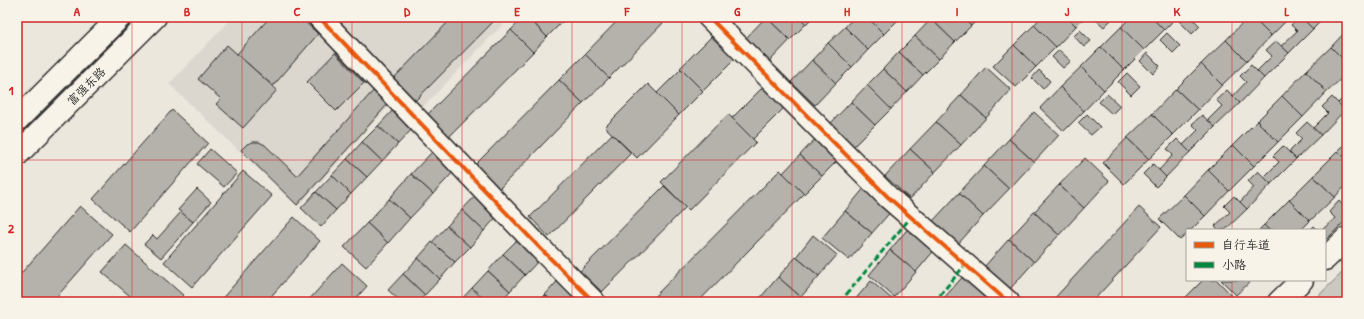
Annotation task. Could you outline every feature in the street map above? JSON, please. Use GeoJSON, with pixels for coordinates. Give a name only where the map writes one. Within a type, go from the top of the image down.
{"type":"FeatureCollection","features":[{"type":"Feature","properties":{"kind":"street","name":"富强东路"},"geometry":{"type":"LineString","coordinates":[[17,120],[120,17]]}},
{"type":"Feature","properties":{"kind":"street","name":"富强东路"},"geometry":{"type":"LineString","coordinates":[[17,155],[155,17]]}},
{"type":"Feature","properties":{"kind":"street"},"geometry":{"type":"LineString","coordinates":[[319,17],[540,248],[594,302]]}},
{"type":"Feature","properties":{"kind":"street"},"geometry":{"type":"LineString","coordinates":[[709,17],[888,197],[1008,302]]}},
{"type":"Feature","properties":{"kind":"street"},"geometry":{"type":"LineString","coordinates":[[1326,258],[1347,238]]}},
{"type":"Feature","properties":{"kind":"street"},"geometry":{"type":"LineString","coordinates":[[1279,302],[1301,281]]}},
{"type":"Feature","properties":{"kind":"shaded area"},"geometry":{"type":"Polygon","coordinates":[[[233,17],[301,17],[391,104],[298,207],[169,84],[233,17]]]}},
{"type":"Feature","properties":{"kind":"shaded area"},"geometry":{"type":"Polygon","coordinates":[[[328,17],[510,17],[419,111],[328,17]]]}},
{"type":"Feature","properties":{"kind":"shaded area"},"geometry":{"type":"Polygon","coordinates":[[[1347,268],[1347,302],[1312,302],[1347,268]]]}},
{"type":"Feature","properties":{"kind":"building"},"geometry":{"type":"Polygon","coordinates":[[[17,17],[21,17],[20,19],[22,20],[17,27],[17,17]]]}},
{"type":"Feature","properties":{"kind":"building"},"geometry":{"type":"Polygon","coordinates":[[[270,17],[300,17],[318,34],[273,86],[237,54],[270,17]]]}},
{"type":"Feature","properties":{"kind":"building"},"geometry":{"type":"Polygon","coordinates":[[[453,17],[488,17],[493,22],[414,102],[392,80],[453,17]]]}},
{"type":"Feature","properties":{"kind":"building"},"geometry":{"type":"Polygon","coordinates":[[[524,17],[528,17],[547,37],[533,52],[511,30],[524,17]]]}},
{"type":"Feature","properties":{"kind":"building"},"geometry":{"type":"Polygon","coordinates":[[[528,17],[565,17],[566,18],[547,37],[528,17]]]}},
{"type":"Feature","properties":{"kind":"building"},"geometry":{"type":"Polygon","coordinates":[[[621,17],[669,17],[609,78],[585,54],[621,17]]]}},
{"type":"Feature","properties":{"kind":"building"},"geometry":{"type":"Polygon","coordinates":[[[766,17],[790,40],[769,62],[745,39],[766,17]]]}},
{"type":"Feature","properties":{"kind":"building"},"geometry":{"type":"Polygon","coordinates":[[[766,17],[799,17],[806,24],[790,40],[766,17]]]}},
{"type":"Feature","properties":{"kind":"building"},"geometry":{"type":"Polygon","coordinates":[[[799,17],[813,17],[806,24],[799,17]]]}},
{"type":"Feature","properties":{"kind":"building"},"geometry":{"type":"Polygon","coordinates":[[[854,17],[867,17],[884,34],[868,50],[845,27],[854,17]]]}},
{"type":"Feature","properties":{"kind":"building"},"geometry":{"type":"Polygon","coordinates":[[[867,17],[901,17],[884,34],[867,17]]]}},
{"type":"Feature","properties":{"kind":"building"},"geometry":{"type":"Polygon","coordinates":[[[933,17],[962,17],[971,26],[955,42],[931,19],[933,17]]]}},
{"type":"Feature","properties":{"kind":"building"},"geometry":{"type":"Polygon","coordinates":[[[962,17],[980,17],[971,26],[962,17]]]}},
{"type":"Feature","properties":{"kind":"building"},"geometry":{"type":"Polygon","coordinates":[[[1041,17],[1067,17],[1076,26],[1056,47],[1034,25],[1041,17]]]}},
{"type":"Feature","properties":{"kind":"building"},"geometry":{"type":"Polygon","coordinates":[[[1067,17],[1085,17],[1076,26],[1067,17]]]}},
{"type":"Feature","properties":{"kind":"building"},"geometry":{"type":"Polygon","coordinates":[[[1093,17],[1108,17],[1111,20],[1104,27],[1093,17]]]}},
{"type":"Feature","properties":{"kind":"building"},"geometry":{"type":"Polygon","coordinates":[[[1131,17],[1151,17],[1164,30],[1144,50],[1121,27],[1131,17]]]}},
{"type":"Feature","properties":{"kind":"building"},"geometry":{"type":"Polygon","coordinates":[[[1151,17],[1177,17],[1164,30],[1151,17]]]}},
{"type":"Feature","properties":{"kind":"building"},"geometry":{"type":"Polygon","coordinates":[[[1183,17],[1191,17],[1200,26],[1192,34],[1179,21],[1183,17]]]}},
{"type":"Feature","properties":{"kind":"building"},"geometry":{"type":"Polygon","coordinates":[[[1248,17],[1252,17],[1271,36],[1247,61],[1226,40],[1248,17]]]}},
{"type":"Feature","properties":{"kind":"building"},"geometry":{"type":"Polygon","coordinates":[[[1252,17],[1290,17],[1271,36],[1252,17]]]}},
{"type":"Feature","properties":{"kind":"building"},"geometry":{"type":"Polygon","coordinates":[[[1299,17],[1301,17],[1313,29],[1289,53],[1281,46],[1297,31],[1291,25],[1299,17]]]}},
{"type":"Feature","properties":{"kind":"building"},"geometry":{"type":"Polygon","coordinates":[[[1311,17],[1325,17],[1313,29],[1306,22],[1311,17]]]}},
{"type":"Feature","properties":{"kind":"building"},"geometry":{"type":"Polygon","coordinates":[[[931,19],[955,42],[939,59],[915,36],[931,19]]]}},
{"type":"Feature","properties":{"kind":"building"},"geometry":{"type":"Polygon","coordinates":[[[1034,25],[1056,47],[1036,67],[1014,45],[1034,25]]]}},
{"type":"Feature","properties":{"kind":"building"},"geometry":{"type":"Polygon","coordinates":[[[845,27],[868,50],[852,67],[828,43],[845,27]]]}},
{"type":"Feature","properties":{"kind":"building"},"geometry":{"type":"Polygon","coordinates":[[[1121,27],[1144,50],[1124,70],[1101,47],[1121,27]]]}},
{"type":"Feature","properties":{"kind":"building"},"geometry":{"type":"Polygon","coordinates":[[[511,30],[533,52],[447,139],[425,117],[511,30]]]}},
{"type":"Feature","properties":{"kind":"building"},"geometry":{"type":"Polygon","coordinates":[[[1080,30],[1091,41],[1084,47],[1074,36],[1080,30]]]}},
{"type":"Feature","properties":{"kind":"building"},"geometry":{"type":"Polygon","coordinates":[[[1347,30],[1347,63],[1331,47],[1347,30]]]}},
{"type":"Feature","properties":{"kind":"building"},"geometry":{"type":"Polygon","coordinates":[[[1167,33],[1180,46],[1173,53],[1160,40],[1167,33]]]}},
{"type":"Feature","properties":{"kind":"building"},"geometry":{"type":"Polygon","coordinates":[[[713,35],[736,58],[703,91],[680,68],[713,35]]]}},
{"type":"Feature","properties":{"kind":"building"},"geometry":{"type":"Polygon","coordinates":[[[915,36],[939,59],[923,75],[899,52],[915,36]]]}},
{"type":"Feature","properties":{"kind":"building"},"geometry":{"type":"Polygon","coordinates":[[[1226,40],[1247,61],[1222,85],[1201,64],[1226,40]]]}},
{"type":"Feature","properties":{"kind":"building"},"geometry":{"type":"Polygon","coordinates":[[[1276,41],[1289,53],[1264,78],[1257,71],[1272,56],[1266,50],[1276,41]]]}},
{"type":"Feature","properties":{"kind":"building"},"geometry":{"type":"Polygon","coordinates":[[[828,43],[852,67],[836,83],[812,60],[828,43]]]}},
{"type":"Feature","properties":{"kind":"building"},"geometry":{"type":"Polygon","coordinates":[[[227,45],[277,90],[243,128],[216,104],[221,99],[198,79],[227,45]]]}},
{"type":"Feature","properties":{"kind":"building"},"geometry":{"type":"Polygon","coordinates":[[[1014,45],[1036,67],[1016,87],[993,66],[1014,45]]]}},
{"type":"Feature","properties":{"kind":"building"},"geometry":{"type":"Polygon","coordinates":[[[1101,47],[1124,70],[1104,90],[1081,67],[1101,47]]]}},
{"type":"Feature","properties":{"kind":"building"},"geometry":{"type":"Polygon","coordinates":[[[1331,47],[1347,63],[1347,73],[1327,92],[1306,71],[1331,47]]]}},
{"type":"Feature","properties":{"kind":"building"},"geometry":{"type":"Polygon","coordinates":[[[1059,50],[1071,61],[1063,68],[1052,57],[1059,50]]]}},
{"type":"Feature","properties":{"kind":"building"},"geometry":{"type":"Polygon","coordinates":[[[899,52],[923,75],[907,92],[883,69],[899,52]]]}},
{"type":"Feature","properties":{"kind":"building"},"geometry":{"type":"Polygon","coordinates":[[[335,53],[364,83],[336,111],[307,82],[335,53]]]}},
{"type":"Feature","properties":{"kind":"building"},"geometry":{"type":"Polygon","coordinates":[[[1147,53],[1160,66],[1153,74],[1140,61],[1147,53]]]}},
{"type":"Feature","properties":{"kind":"building"},"geometry":{"type":"Polygon","coordinates":[[[585,54],[609,78],[583,103],[559,80],[585,54]]]}},
{"type":"Feature","properties":{"kind":"building"},"geometry":{"type":"Polygon","coordinates":[[[812,60],[836,83],[815,105],[791,82],[812,60]]]}},
{"type":"Feature","properties":{"kind":"building"},"geometry":{"type":"Polygon","coordinates":[[[1201,64],[1222,85],[1198,110],[1176,89],[1201,64]]]}},
{"type":"Feature","properties":{"kind":"building"},"geometry":{"type":"Polygon","coordinates":[[[1251,65],[1264,78],[1240,103],[1233,96],[1246,82],[1240,76],[1251,65]]]}},
{"type":"Feature","properties":{"kind":"building"},"geometry":{"type":"Polygon","coordinates":[[[986,67],[1011,90],[986,118],[961,95],[986,67]]]}},
{"type":"Feature","properties":{"kind":"building"},"geometry":{"type":"Polygon","coordinates":[[[1081,67],[1104,90],[1084,111],[1060,87],[1081,67]]]}},
{"type":"Feature","properties":{"kind":"building"},"geometry":{"type":"Polygon","coordinates":[[[681,69],[703,91],[679,115],[657,93],[681,69]]]}},
{"type":"Feature","properties":{"kind":"building"},"geometry":{"type":"Polygon","coordinates":[[[883,69],[907,92],[891,109],[867,85],[883,69]]]}},
{"type":"Feature","properties":{"kind":"building"},"geometry":{"type":"Polygon","coordinates":[[[1039,70],[1050,81],[1043,89],[1032,78],[1039,70]]]}},
{"type":"Feature","properties":{"kind":"building"},"geometry":{"type":"Polygon","coordinates":[[[1306,71],[1327,92],[1303,117],[1282,96],[1306,71]]]}},
{"type":"Feature","properties":{"kind":"building"},"geometry":{"type":"Polygon","coordinates":[[[1127,73],[1140,86],[1131,95],[1118,82],[1127,73]]]}},
{"type":"Feature","properties":{"kind":"building"},"geometry":{"type":"Polygon","coordinates":[[[559,80],[583,103],[499,189],[475,165],[559,80]]]}},
{"type":"Feature","properties":{"kind":"building"},"geometry":{"type":"Polygon","coordinates":[[[648,84],[679,115],[637,158],[605,127],[648,84]]]}},
{"type":"Feature","properties":{"kind":"building"},"geometry":{"type":"Polygon","coordinates":[[[766,84],[787,105],[753,139],[732,118],[766,84]]]}},
{"type":"Feature","properties":{"kind":"building"},"geometry":{"type":"Polygon","coordinates":[[[867,85],[891,109],[875,125],[851,102],[867,85]]]}},
{"type":"Feature","properties":{"kind":"building"},"geometry":{"type":"Polygon","coordinates":[[[1060,87],[1084,111],[1064,131],[1040,108],[1060,87]]]}},
{"type":"Feature","properties":{"kind":"building"},"geometry":{"type":"Polygon","coordinates":[[[1176,89],[1198,110],[1173,135],[1152,114],[1176,89]]]}},
{"type":"Feature","properties":{"kind":"building"},"geometry":{"type":"Polygon","coordinates":[[[1227,90],[1240,103],[1215,127],[1208,120],[1222,106],[1216,100],[1227,90]]]}},
{"type":"Feature","properties":{"kind":"building"},"geometry":{"type":"Polygon","coordinates":[[[373,91],[388,104],[297,205],[241,150],[247,144],[259,142],[265,145],[297,176],[373,91]]]}},
{"type":"Feature","properties":{"kind":"building"},"geometry":{"type":"Polygon","coordinates":[[[1107,94],[1120,106],[1112,114],[1099,102],[1107,94]]]}},
{"type":"Feature","properties":{"kind":"building"},"geometry":{"type":"Polygon","coordinates":[[[1347,94],[1347,108],[1345,110],[1338,103],[1347,94]]]}},
{"type":"Feature","properties":{"kind":"building"},"geometry":{"type":"Polygon","coordinates":[[[961,95],[986,118],[961,145],[936,122],[961,95]]]}},
{"type":"Feature","properties":{"kind":"building"},"geometry":{"type":"Polygon","coordinates":[[[1282,96],[1303,117],[1278,142],[1257,121],[1282,96]]]}},
{"type":"Feature","properties":{"kind":"building"},"geometry":{"type":"Polygon","coordinates":[[[1332,97],[1345,110],[1321,135],[1313,128],[1328,113],[1322,107],[1332,97]]]}},
{"type":"Feature","properties":{"kind":"building"},"geometry":{"type":"Polygon","coordinates":[[[851,102],[875,125],[853,147],[830,124],[851,102]]]}},
{"type":"Feature","properties":{"kind":"building"},"geometry":{"type":"Polygon","coordinates":[[[172,110],[208,143],[130,232],[93,199],[172,110]]]}},
{"type":"Feature","properties":{"kind":"building"},"geometry":{"type":"Polygon","coordinates":[[[393,110],[413,128],[398,144],[378,126],[393,110]]]}},
{"type":"Feature","properties":{"kind":"building"},"geometry":{"type":"Polygon","coordinates":[[[1034,112],[1059,135],[1034,162],[1009,139],[1034,112]]]}},
{"type":"Feature","properties":{"kind":"building"},"geometry":{"type":"Polygon","coordinates":[[[728,114],[756,142],[689,210],[661,182],[728,114]]]}},
{"type":"Feature","properties":{"kind":"building"},"geometry":{"type":"Polygon","coordinates":[[[1087,114],[1100,127],[1091,135],[1078,123],[1087,114]]]}},
{"type":"Feature","properties":{"kind":"building"},"geometry":{"type":"Polygon","coordinates":[[[1152,114],[1173,135],[1149,159],[1127,138],[1152,114]]]}},
{"type":"Feature","properties":{"kind":"building"},"geometry":{"type":"Polygon","coordinates":[[[1202,115],[1215,127],[1190,152],[1183,145],[1198,130],[1192,124],[1202,115]]]}},
{"type":"Feature","properties":{"kind":"building"},"geometry":{"type":"Polygon","coordinates":[[[1257,121],[1278,142],[1254,166],[1233,145],[1257,121]]]}},
{"type":"Feature","properties":{"kind":"building"},"geometry":{"type":"Polygon","coordinates":[[[936,122],[961,145],[935,172],[910,149],[936,122]]]}},
{"type":"Feature","properties":{"kind":"building"},"geometry":{"type":"Polygon","coordinates":[[[1307,122],[1321,135],[1296,159],[1289,152],[1302,139],[1296,133],[1307,122]]]}},
{"type":"Feature","properties":{"kind":"building"},"geometry":{"type":"Polygon","coordinates":[[[378,126],[398,144],[382,161],[362,142],[378,126]]]}},
{"type":"Feature","properties":{"kind":"building"},"geometry":{"type":"Polygon","coordinates":[[[612,134],[631,153],[549,237],[530,217],[612,134]]]}},
{"type":"Feature","properties":{"kind":"building"},"geometry":{"type":"Polygon","coordinates":[[[817,137],[839,159],[822,176],[800,155],[817,137]]]}},
{"type":"Feature","properties":{"kind":"building"},"geometry":{"type":"Polygon","coordinates":[[[1127,138],[1149,159],[1124,184],[1103,163],[1127,138]]]}},
{"type":"Feature","properties":{"kind":"building"},"geometry":{"type":"Polygon","coordinates":[[[1009,139],[1034,162],[1009,189],[984,166],[1009,139]]]}},
{"type":"Feature","properties":{"kind":"building"},"geometry":{"type":"Polygon","coordinates":[[[1177,139],[1190,152],[1166,177],[1159,170],[1173,155],[1167,149],[1177,139]]]}},
{"type":"Feature","properties":{"kind":"building"},"geometry":{"type":"Polygon","coordinates":[[[362,142],[382,161],[367,177],[347,159],[362,142]]]}},
{"type":"Feature","properties":{"kind":"building"},"geometry":{"type":"Polygon","coordinates":[[[1347,142],[1347,160],[1338,151],[1347,142]]]}},
{"type":"Feature","properties":{"kind":"building"},"geometry":{"type":"Polygon","coordinates":[[[1233,145],[1254,166],[1229,191],[1208,170],[1233,145]]]}},
{"type":"Feature","properties":{"kind":"building"},"geometry":{"type":"Polygon","coordinates":[[[1283,146],[1296,159],[1271,184],[1264,177],[1279,162],[1273,156],[1283,146]]]}},
{"type":"Feature","properties":{"kind":"building"},"geometry":{"type":"Polygon","coordinates":[[[210,149],[237,173],[224,187],[197,164],[210,149]]]}},
{"type":"Feature","properties":{"kind":"building"},"geometry":{"type":"Polygon","coordinates":[[[910,149],[935,172],[910,199],[885,176],[910,149]]]}},
{"type":"Feature","properties":{"kind":"building"},"geometry":{"type":"Polygon","coordinates":[[[434,150],[455,170],[433,194],[411,174],[434,150]]]}},
{"type":"Feature","properties":{"kind":"building"},"geometry":{"type":"Polygon","coordinates":[[[1338,151],[1347,160],[1347,184],[1335,197],[1313,176],[1338,151]]]}},
{"type":"Feature","properties":{"kind":"building"},"geometry":{"type":"Polygon","coordinates":[[[800,155],[822,176],[804,194],[783,173],[800,155]]]}},
{"type":"Feature","properties":{"kind":"building"},"geometry":{"type":"Polygon","coordinates":[[[1085,158],[1109,181],[1084,208],[1059,185],[1085,158]]]}},
{"type":"Feature","properties":{"kind":"building"},"geometry":{"type":"Polygon","coordinates":[[[347,159],[367,177],[351,194],[332,175],[347,159]]]}},
{"type":"Feature","properties":{"kind":"building"},"geometry":{"type":"Polygon","coordinates":[[[1153,164],[1166,177],[1156,187],[1143,174],[1153,164]]]}},
{"type":"Feature","properties":{"kind":"building"},"geometry":{"type":"Polygon","coordinates":[[[984,166],[1009,189],[983,216],[959,193],[984,166]]]}},
{"type":"Feature","properties":{"kind":"building"},"geometry":{"type":"Polygon","coordinates":[[[780,170],[804,194],[698,302],[649,302],[780,170]]]}},
{"type":"Feature","properties":{"kind":"building"},"geometry":{"type":"Polygon","coordinates":[[[1208,170],[1229,191],[1205,216],[1184,195],[1208,170]]]}},
{"type":"Feature","properties":{"kind":"building"},"geometry":{"type":"Polygon","coordinates":[[[243,171],[272,196],[192,287],[164,262],[243,171]]]}},
{"type":"Feature","properties":{"kind":"building"},"geometry":{"type":"Polygon","coordinates":[[[1258,171],[1271,184],[1247,209],[1240,202],[1254,187],[1248,181],[1258,171]]]}},
{"type":"Feature","properties":{"kind":"building"},"geometry":{"type":"Polygon","coordinates":[[[411,174],[433,194],[410,218],[389,199],[411,174]]]}},
{"type":"Feature","properties":{"kind":"building"},"geometry":{"type":"Polygon","coordinates":[[[332,175],[351,194],[336,210],[316,192],[332,175]]]}},
{"type":"Feature","properties":{"kind":"building"},"geometry":{"type":"Polygon","coordinates":[[[1313,176],[1335,197],[1310,221],[1289,200],[1313,176]]]}},
{"type":"Feature","properties":{"kind":"building"},"geometry":{"type":"Polygon","coordinates":[[[1059,185],[1084,208],[1059,235],[1034,212],[1059,185]]]}},
{"type":"Feature","properties":{"kind":"building"},"geometry":{"type":"Polygon","coordinates":[[[664,186],[686,207],[602,292],[580,271],[664,186]]]}},
{"type":"Feature","properties":{"kind":"building"},"geometry":{"type":"Polygon","coordinates":[[[866,186],[893,209],[872,233],[845,211],[866,186]]]}},
{"type":"Feature","properties":{"kind":"building"},"geometry":{"type":"Polygon","coordinates":[[[197,189],[211,202],[193,222],[178,210],[197,189]]]}},
{"type":"Feature","properties":{"kind":"building"},"geometry":{"type":"Polygon","coordinates":[[[316,192],[336,210],[321,227],[301,208],[316,192]]]}},
{"type":"Feature","properties":{"kind":"building"},"geometry":{"type":"Polygon","coordinates":[[[959,193],[983,216],[958,244],[933,221],[959,193]]]}},
{"type":"Feature","properties":{"kind":"building"},"geometry":{"type":"Polygon","coordinates":[[[477,194],[499,214],[484,231],[462,210],[477,194]]]}},
{"type":"Feature","properties":{"kind":"building"},"geometry":{"type":"Polygon","coordinates":[[[1184,195],[1205,216],[1192,229],[1186,229],[1186,235],[1180,240],[1159,219],[1184,195]]]}},
{"type":"Feature","properties":{"kind":"building"},"geometry":{"type":"Polygon","coordinates":[[[1234,196],[1247,209],[1226,229],[1218,229],[1215,226],[1230,212],[1224,206],[1234,196]]]}},
{"type":"Feature","properties":{"kind":"building"},"geometry":{"type":"Polygon","coordinates":[[[389,199],[410,218],[388,243],[367,223],[389,199]]]}},
{"type":"Feature","properties":{"kind":"building"},"geometry":{"type":"Polygon","coordinates":[[[1289,200],[1310,221],[1302,229],[1268,229],[1264,225],[1289,200]]]}},
{"type":"Feature","properties":{"kind":"building"},"geometry":{"type":"Polygon","coordinates":[[[1339,201],[1347,210],[1347,219],[1327,239],[1326,229],[1323,229],[1335,218],[1329,212],[1339,201]]]}},
{"type":"Feature","properties":{"kind":"building"},"geometry":{"type":"Polygon","coordinates":[[[80,206],[112,234],[52,302],[17,302],[17,278],[80,206]]]}},
{"type":"Feature","properties":{"kind":"building"},"geometry":{"type":"Polygon","coordinates":[[[1139,207],[1161,227],[1092,302],[1051,302],[1139,207]]]}},
{"type":"Feature","properties":{"kind":"building"},"geometry":{"type":"Polygon","coordinates":[[[462,210],[484,231],[470,247],[447,226],[462,210]]]}},
{"type":"Feature","properties":{"kind":"building"},"geometry":{"type":"Polygon","coordinates":[[[845,211],[872,233],[849,260],[822,238],[845,211]]]}},
{"type":"Feature","properties":{"kind":"building"},"geometry":{"type":"Polygon","coordinates":[[[181,212],[193,222],[161,258],[144,244],[153,235],[157,239],[181,212]]]}},
{"type":"Feature","properties":{"kind":"building"},"geometry":{"type":"Polygon","coordinates":[[[1034,212],[1059,235],[1034,262],[1009,239],[1034,212]]]}},
{"type":"Feature","properties":{"kind":"building"},"geometry":{"type":"Polygon","coordinates":[[[294,217],[320,241],[266,302],[219,302],[294,217]]]}},
{"type":"Feature","properties":{"kind":"building"},"geometry":{"type":"Polygon","coordinates":[[[367,223],[388,243],[366,267],[344,247],[367,223]]]}},
{"type":"Feature","properties":{"kind":"building"},"geometry":{"type":"Polygon","coordinates":[[[911,225],[937,247],[916,272],[890,250],[911,225]]]}},
{"type":"Feature","properties":{"kind":"building"},"geometry":{"type":"Polygon","coordinates":[[[1264,225],[1268,229],[1260,229],[1264,225]]]}},
{"type":"Feature","properties":{"kind":"building"},"geometry":{"type":"Polygon","coordinates":[[[447,226],[470,247],[455,262],[432,242],[447,226]]]}},
{"type":"Feature","properties":{"kind":"building"},"geometry":{"type":"Polygon","coordinates":[[[813,235],[837,255],[819,276],[796,257],[813,235]]]}},
{"type":"Feature","properties":{"kind":"building"},"geometry":{"type":"Polygon","coordinates":[[[519,238],[541,258],[525,275],[503,254],[519,238]]]}},
{"type":"Feature","properties":{"kind":"building"},"geometry":{"type":"Polygon","coordinates":[[[1009,239],[1034,262],[1009,290],[984,267],[1009,239]]]}},
{"type":"Feature","properties":{"kind":"building"},"geometry":{"type":"Polygon","coordinates":[[[432,242],[455,262],[440,279],[418,258],[432,242]]]}},
{"type":"Feature","properties":{"kind":"building"},"geometry":{"type":"Polygon","coordinates":[[[126,245],[184,296],[179,302],[137,302],[102,272],[126,245]]]}},
{"type":"Feature","properties":{"kind":"building"},"geometry":{"type":"Polygon","coordinates":[[[890,250],[916,272],[894,297],[869,275],[890,250]]]}},
{"type":"Feature","properties":{"kind":"building"},"geometry":{"type":"Polygon","coordinates":[[[503,254],[525,275],[510,291],[488,271],[503,254]]]}},
{"type":"Feature","properties":{"kind":"building"},"geometry":{"type":"Polygon","coordinates":[[[796,257],[819,276],[801,297],[778,277],[796,257]]]}},
{"type":"Feature","properties":{"kind":"building"},"geometry":{"type":"Polygon","coordinates":[[[418,258],[440,279],[425,295],[403,274],[418,258]]]}},
{"type":"Feature","properties":{"kind":"building"},"geometry":{"type":"Polygon","coordinates":[[[342,263],[367,286],[353,302],[307,302],[342,263]]]}},
{"type":"Feature","properties":{"kind":"building"},"geometry":{"type":"Polygon","coordinates":[[[488,271],[510,291],[500,302],[487,302],[472,288],[488,271]]]}},
{"type":"Feature","properties":{"kind":"building"},"geometry":{"type":"Polygon","coordinates":[[[966,273],[991,295],[985,302],[949,302],[944,298],[966,273]]]}},
{"type":"Feature","properties":{"kind":"building"},"geometry":{"type":"Polygon","coordinates":[[[403,274],[425,295],[418,302],[401,302],[388,290],[403,274]]]}},
{"type":"Feature","properties":{"kind":"building"},"geometry":{"type":"Polygon","coordinates":[[[561,277],[582,297],[577,302],[553,302],[545,295],[561,277]]]}},
{"type":"Feature","properties":{"kind":"building"},"geometry":{"type":"Polygon","coordinates":[[[778,277],[801,297],[797,302],[764,302],[760,298],[778,277]]]}},
{"type":"Feature","properties":{"kind":"building"},"geometry":{"type":"Polygon","coordinates":[[[871,281],[893,300],[892,302],[853,302],[871,281]]]}},
{"type":"Feature","properties":{"kind":"building"},"geometry":{"type":"Polygon","coordinates":[[[1202,281],[1218,281],[1234,298],[1230,302],[1189,302],[1185,298],[1202,281]]]}},
{"type":"Feature","properties":{"kind":"building"},"geometry":{"type":"Polygon","coordinates":[[[1222,281],[1251,281],[1236,295],[1222,281]]]}},
{"type":"Feature","properties":{"kind":"building"},"geometry":{"type":"Polygon","coordinates":[[[472,288],[487,302],[459,302],[472,288]]]}},
{"type":"Feature","properties":{"kind":"building"},"geometry":{"type":"Polygon","coordinates":[[[545,295],[553,302],[538,302],[545,295]]]}},
{"type":"Feature","properties":{"kind":"building"},"geometry":{"type":"Polygon","coordinates":[[[1185,298],[1189,302],[1181,302],[1185,298]]]}},
{"type":"Feature","properties":{"kind":"marked path"},"geometry":{"type":"LineString","coordinates":[[840,302],[911,217]]}},
{"type":"Feature","properties":{"kind":"marked path"},"geometry":{"type":"LineString","coordinates":[[934,302],[965,265]]}},
{"type":"Feature","properties":{"kind":"cycle path"},"geometry":{"type":"LineString","coordinates":[[319,17],[540,248],[594,302]]}},
{"type":"Feature","properties":{"kind":"cycle path"},"geometry":{"type":"LineString","coordinates":[[709,17],[888,197],[1008,302]]}}]}
